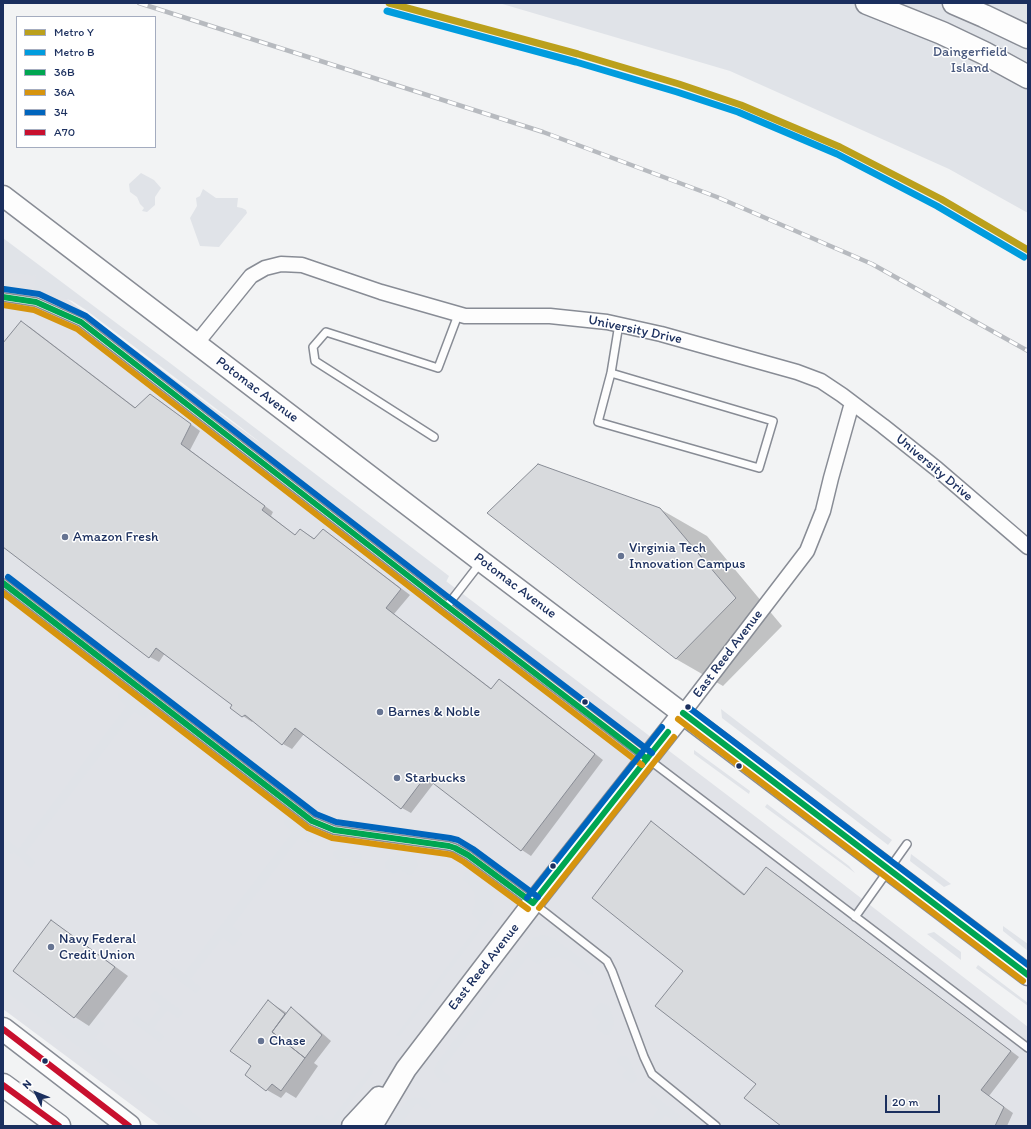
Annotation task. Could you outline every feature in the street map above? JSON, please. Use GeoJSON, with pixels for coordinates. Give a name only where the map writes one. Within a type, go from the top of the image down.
{"type":"FeatureCollection","features":[{"type":"Feature","properties":{"kind":"highway"},"geometry":{"type":"LineString","coordinates":[[867,3],[942,33],[984,53],[1028,77]]}},
{"type":"Feature","properties":{"kind":"highway"},"geometry":{"type":"LineString","coordinates":[[954,3],[1028,37]]}},
{"type":"Feature","properties":{"kind":"highway"},"geometry":{"type":"LineString","coordinates":[[3,1029],[129,1126]]}},
{"type":"Feature","properties":{"kind":"highway"},"geometry":{"type":"LineString","coordinates":[[3,1085],[59,1126]]}},
{"type":"Feature","properties":{"kind":"street","name":"Potomac Avenue"},"geometry":{"type":"LineString","coordinates":[[3,196],[481,561],[1028,975]]}},
{"type":"Feature","properties":{"kind":"street","name":"University Drive"},"geometry":{"type":"LineString","coordinates":[[196,344],[252,276],[265,268],[281,264],[302,265],[381,292],[465,316],[550,316],[607,322],[661,334],[798,372],[821,381],[883,426],[937,469],[1028,547]]}},
{"type":"Feature","properties":{"kind":"street","name":"East Reed Avenue"},"geometry":{"type":"LineString","coordinates":[[352,1126],[406,1069],[533,903],[683,714],[807,551],[823,511],[852,403]]}},
{"type":"Feature","properties":{"kind":"street","name":"East Reed Avenue"},"geometry":{"type":"LineString","coordinates":[[372,1126],[406,1069]]}},
{"type":"Feature","properties":{"kind":"lane"},"geometry":{"type":"LineString","coordinates":[[3,297],[36,302],[81,322],[447,606],[1028,1048]]}},
{"type":"Feature","properties":{"kind":"lane"},"geometry":{"type":"LineString","coordinates":[[434,437],[315,361],[313,347],[326,332],[438,368],[458,314]]}},
{"type":"Feature","properties":{"kind":"lane"},"geometry":{"type":"LineString","coordinates":[[611,373],[773,421],[759,468],[598,422],[611,373],[619,324]]}},
{"type":"Feature","properties":{"kind":"lane"},"geometry":{"type":"LineString","coordinates":[[447,606],[481,561]]}},
{"type":"Feature","properties":{"kind":"lane"},"geometry":{"type":"LineString","coordinates":[[3,583],[312,821],[334,830],[455,848],[468,855],[533,903],[607,961],[652,1074],[716,1126]]}},
{"type":"Feature","properties":{"kind":"lane"},"geometry":{"type":"LineString","coordinates":[[855,917],[907,844]]}},
{"type":"Feature","properties":{"kind":"shaded area"},"geometry":{"type":"Polygon","coordinates":[[[3,251],[222,415],[346,505],[756,817],[1028,1027],[1028,1126],[160,1126],[3,1009],[3,251]]]}},
{"type":"Feature","properties":{"kind":"green space","name":"Daingerfield Island"},"geometry":{"type":"Polygon","coordinates":[[[499,3],[1028,3],[1028,213],[949,169],[730,71],[499,3]]]}},
{"type":"Feature","properties":{"kind":"green space"},"geometry":{"type":"Polygon","coordinates":[[[141,173],[154,180],[161,188],[155,197],[155,205],[147,212],[142,211],[144,208],[140,204],[137,197],[130,192],[129,184],[141,173]]]}},
{"type":"Feature","properties":{"kind":"green space"},"geometry":{"type":"Polygon","coordinates":[[[203,189],[216,198],[238,198],[237,207],[246,210],[247,213],[219,247],[200,246],[190,218],[197,206],[196,198],[200,196],[203,189]]]}},
{"type":"Feature","properties":{"kind":"green space"},"geometry":{"type":"Polygon","coordinates":[[[3,238],[170,363],[449,576],[446,582],[442,585],[437,585],[333,506],[257,440],[86,310],[72,301],[55,295],[34,291],[36,276],[3,271],[3,238]]]}},
{"type":"Feature","properties":{"kind":"green space"},"geometry":{"type":"Polygon","coordinates":[[[122,692],[148,712],[147,716],[144,718],[134,711],[25,853],[35,862],[31,868],[14,852],[12,854],[4,847],[8,841],[18,849],[21,846],[127,706],[118,698],[118,694],[122,692]]]}},
{"type":"Feature","properties":{"kind":"green space"},"geometry":{"type":"Polygon","coordinates":[[[721,709],[892,840],[888,845],[722,718],[721,709]]]}},
{"type":"Feature","properties":{"kind":"green space"},"geometry":{"type":"Polygon","coordinates":[[[694,750],[750,791],[749,794],[694,754],[694,750]]]}},
{"type":"Feature","properties":{"kind":"green space"},"geometry":{"type":"Polygon","coordinates":[[[767,804],[849,866],[855,873],[765,807],[767,804]]]}},
{"type":"Feature","properties":{"kind":"green space"},"geometry":{"type":"Polygon","coordinates":[[[288,817],[313,838],[313,842],[309,843],[299,837],[232,926],[242,934],[234,946],[223,937],[190,979],[201,988],[196,993],[169,973],[173,967],[184,974],[293,832],[284,824],[284,820],[288,817]]]}},
{"type":"Feature","properties":{"kind":"green space"},"geometry":{"type":"Polygon","coordinates":[[[339,849],[357,850],[362,857],[360,862],[356,864],[346,857],[342,863],[333,856],[333,853],[339,849]]]}},
{"type":"Feature","properties":{"kind":"green space"},"geometry":{"type":"Polygon","coordinates":[[[911,854],[951,884],[944,887],[910,861],[911,854]]]}},
{"type":"Feature","properties":{"kind":"green space"},"geometry":{"type":"Polygon","coordinates":[[[399,855],[413,856],[417,860],[418,865],[412,874],[409,875],[399,869],[394,874],[385,867],[388,860],[399,855]]]}},
{"type":"Feature","properties":{"kind":"green space"},"geometry":{"type":"Polygon","coordinates":[[[466,872],[495,896],[492,899],[494,906],[492,914],[400,1035],[396,1036],[481,922],[472,914],[475,903],[474,892],[468,883],[462,879],[466,872]]]}},
{"type":"Feature","properties":{"kind":"green space"},"geometry":{"type":"Polygon","coordinates":[[[1003,926],[1028,944],[1028,951],[1003,931],[1003,926]]]}},
{"type":"Feature","properties":{"kind":"green space"},"geometry":{"type":"Polygon","coordinates":[[[934,932],[961,952],[961,960],[927,934],[934,932]]]}},
{"type":"Feature","properties":{"kind":"green space"},"geometry":{"type":"Polygon","coordinates":[[[544,935],[553,938],[584,961],[593,970],[593,974],[589,975],[571,961],[557,957],[545,959],[538,964],[527,957],[441,1070],[451,1078],[448,1083],[445,1083],[437,1077],[434,1071],[436,1065],[528,942],[535,937],[544,935]]]}},
{"type":"Feature","properties":{"kind":"green space"},"geometry":{"type":"Polygon","coordinates":[[[3,964],[11,970],[9,974],[76,1025],[79,1021],[83,1024],[91,1014],[105,1024],[95,1038],[210,1126],[183,1126],[3,989],[3,964]]]}},
{"type":"Feature","properties":{"kind":"green space"},"geometry":{"type":"Polygon","coordinates":[[[978,965],[1028,1003],[1028,1006],[976,968],[978,965]]]}},
{"type":"Feature","properties":{"kind":"green space"},"geometry":{"type":"Polygon","coordinates":[[[155,991],[183,1012],[178,1018],[167,1010],[153,1028],[164,1036],[160,1042],[132,1021],[136,1016],[148,1024],[161,1006],[150,997],[155,991]]]}},
{"type":"Feature","properties":{"kind":"green space"},"geometry":{"type":"Polygon","coordinates":[[[603,1003],[609,1006],[614,1021],[613,1027],[609,1034],[606,1035],[596,1028],[601,1022],[592,1015],[592,1012],[599,1004],[603,1003]]]}},
{"type":"Feature","properties":{"kind":"green space"},"geometry":{"type":"Polygon","coordinates":[[[620,1056],[625,1056],[628,1058],[637,1078],[632,1083],[622,1076],[627,1070],[617,1062],[617,1059],[620,1056]]]}},
{"type":"Feature","properties":{"kind":"green space"},"geometry":{"type":"Polygon","coordinates":[[[371,1068],[373,1068],[373,1072],[336,1120],[328,1126],[310,1126],[317,1116],[321,1115],[330,1122],[371,1068]]]}},
{"type":"Feature","properties":{"kind":"green space"},"geometry":{"type":"Polygon","coordinates":[[[653,1095],[680,1116],[676,1122],[665,1115],[656,1126],[646,1126],[659,1109],[649,1101],[653,1095]]]}},
{"type":"Feature","properties":{"kind":"green space"},"geometry":{"type":"Polygon","coordinates":[[[415,1097],[423,1098],[431,1105],[427,1110],[416,1103],[399,1126],[388,1126],[408,1100],[415,1097]]]}},
{"type":"Feature","properties":{"kind":"building"},"geometry":{"type":"Polygon","coordinates":[[[21,321],[135,408],[150,394],[191,424],[181,444],[265,506],[262,510],[295,535],[300,529],[314,539],[323,529],[401,589],[386,608],[491,689],[499,679],[595,754],[521,851],[425,777],[401,809],[295,728],[282,745],[245,715],[242,717],[230,708],[232,705],[156,648],[149,658],[3,547],[3,343],[21,321]]]}},
{"type":"Feature","properties":{"kind":"building","name":"Virginia Tech Innovation Campus"},"geometry":{"type":"Polygon","coordinates":[[[538,464],[660,508],[736,598],[676,659],[487,513],[538,464]]]}},
{"type":"Feature","properties":{"kind":"building"},"geometry":{"type":"Polygon","coordinates":[[[651,821],[744,895],[766,867],[1011,1051],[981,1090],[1004,1107],[995,1126],[781,1126],[744,1098],[756,1084],[655,1006],[683,971],[592,898],[651,821]]]}},
{"type":"Feature","properties":{"kind":"building"},"geometry":{"type":"Polygon","coordinates":[[[51,920],[115,967],[74,1018],[13,971],[51,920]]]}},
{"type":"Feature","properties":{"kind":"building","name":"Chase"},"geometry":{"type":"Polygon","coordinates":[[[268,1000],[285,1014],[272,1032],[305,1058],[281,1091],[272,1084],[266,1091],[245,1075],[251,1066],[230,1051],[268,1000]]]}},
{"type":"Feature","properties":{"kind":"building"},"geometry":{"type":"Polygon","coordinates":[[[291,1007],[322,1035],[305,1058],[272,1032],[291,1007]]]}},
{"type":"Feature","properties":{"kind":"railway"},"geometry":{"type":"LineString","coordinates":[[139,3],[543,132],[717,197],[872,264],[1028,351]]}},
{"type":"Feature","properties":{"kind":"metro line","name":"Y"},"geometry":{"type":"LineString","coordinates":[[389,3],[578,54],[679,84],[741,105],[840,147],[941,199],[1028,250]]}},
{"type":"Feature","properties":{"kind":"metro line","name":"B"},"geometry":{"type":"LineString","coordinates":[[387,11],[576,62],[738,112],[837,154],[937,206],[1024,257]]}},
{"type":"Feature","properties":{"kind":"transit line","name":"34"},"geometry":{"type":"LineString","coordinates":[[4,289],[39,294],[86,316],[652,753]]}},
{"type":"Feature","properties":{"kind":"transit line","name":"36B"},"geometry":{"type":"LineString","coordinates":[[3,297],[36,302],[81,322],[647,759]]}},
{"type":"Feature","properties":{"kind":"transit line","name":"36A"},"geometry":{"type":"LineString","coordinates":[[3,305],[34,310],[77,329],[642,765]]}},
{"type":"Feature","properties":{"kind":"transit line","name":"34"},"geometry":{"type":"LineString","coordinates":[[8,577],[316,814],[336,822],[458,840],[473,849],[538,897]]}},
{"type":"Feature","properties":{"kind":"transit line","name":"36B"},"geometry":{"type":"LineString","coordinates":[[3,583],[312,821],[334,830],[455,848],[468,855],[533,903]]}},
{"type":"Feature","properties":{"kind":"transit line","name":"36A"},"geometry":{"type":"LineString","coordinates":[[3,593],[308,828],[332,838],[452,855],[464,862],[528,909]]}},
{"type":"Feature","properties":{"kind":"transit line","name":"34"},"geometry":{"type":"LineString","coordinates":[[688,707],[1028,965]]}},
{"type":"Feature","properties":{"kind":"transit line","name":"36B"},"geometry":{"type":"LineString","coordinates":[[683,713],[1028,975]]}},
{"type":"Feature","properties":{"kind":"transit line","name":"36A"},"geometry":{"type":"LineString","coordinates":[[678,719],[1023,981]]}},
{"type":"Feature","properties":{"kind":"transit line","name":"34"},"geometry":{"type":"LineString","coordinates":[[527,898],[662,727]]}},
{"type":"Feature","properties":{"kind":"transit line","name":"36B"},"geometry":{"type":"LineString","coordinates":[[533,903],[668,732]]}},
{"type":"Feature","properties":{"kind":"transit line","name":"36A"},"geometry":{"type":"LineString","coordinates":[[539,908],[674,737]]}},
{"type":"Feature","properties":{"kind":"transit line","name":"A70"},"geometry":{"type":"LineString","coordinates":[[3,1029],[129,1126]]}},
{"type":"Feature","properties":{"kind":"transit line","name":"A70"},"geometry":{"type":"LineString","coordinates":[[3,1085],[59,1126]]}},
{"type":"Feature","properties":{"kind":"place","name":"Amazon Fresh"},"geometry":{"type":"Point","coordinates":[65,537]}},
{"type":"Feature","properties":{"kind":"place","name":"Virginia Tech Innovation Campus"},"geometry":{"type":"Point","coordinates":[621,556]}},
{"type":"Feature","properties":{"kind":"place","name":"Barnes & Noble"},"geometry":{"type":"Point","coordinates":[380,712]}},
{"type":"Feature","properties":{"kind":"place","name":"Starbucks"},"geometry":{"type":"Point","coordinates":[397,778]}},
{"type":"Feature","properties":{"kind":"place","name":"Navy Federal Credit Union"},"geometry":{"type":"Point","coordinates":[51,947]}},
{"type":"Feature","properties":{"kind":"place","name":"Chase"},"geometry":{"type":"Point","coordinates":[261,1041]}}]}
